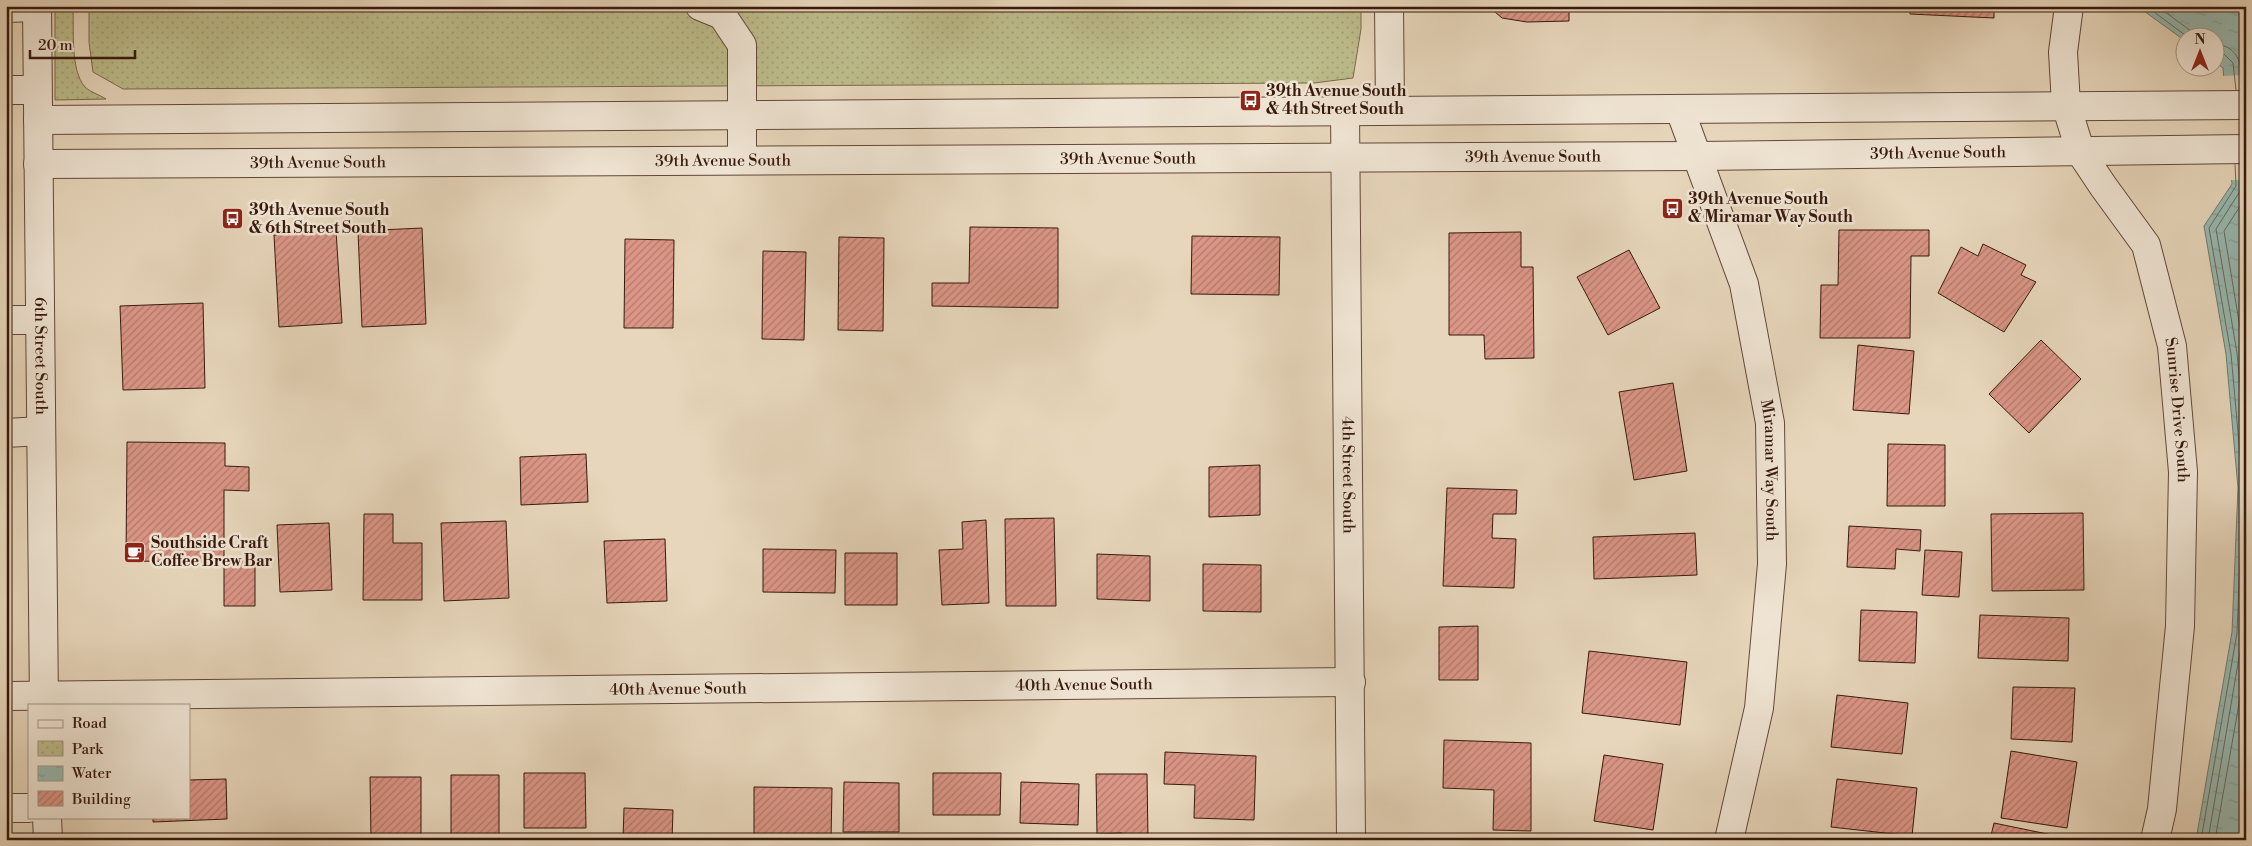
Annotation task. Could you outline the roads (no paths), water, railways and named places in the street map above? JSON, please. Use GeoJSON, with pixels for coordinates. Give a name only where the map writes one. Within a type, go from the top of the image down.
{"type":"FeatureCollection","features":[{"type":"Feature","properties":{"kind":"street"},"geometry":{"type":"LineString","coordinates":[[700,6],[722,15],[742,45],[742,160]]}},
{"type":"Feature","properties":{"kind":"street"},"geometry":{"type":"LineString","coordinates":[[1389,6],[1390,110]]}},
{"type":"Feature","properties":{"kind":"street","name":"Sunrise Drive South"},"geometry":{"type":"LineString","coordinates":[[2069,6],[2063,52],[2066,106],[2081,153],[2146,245],[2172,346],[2183,472],[2180,626],[2162,809],[2155,840]]}},
{"type":"Feature","properties":{"kind":"street"},"geometry":{"type":"LineString","coordinates":[[6,8],[37,7]]}},
{"type":"Feature","properties":{"kind":"street","name":"6th Street South"},"geometry":{"type":"LineString","coordinates":[[37,7],[44,700]]}},
{"type":"Feature","properties":{"kind":"street"},"geometry":{"type":"LineString","coordinates":[[6,90],[37,90]]}},
{"type":"Feature","properties":{"kind":"street"},"geometry":{"type":"LineString","coordinates":[[38,120],[2246,105]]}},
{"type":"Feature","properties":{"kind":"street","name":"4th Street South"},"geometry":{"type":"LineString","coordinates":[[1345,110],[1351,840]]}},
{"type":"Feature","properties":{"kind":"street","name":"Miramar Way South"},"geometry":{"type":"LineString","coordinates":[[1680,110],[1699,156],[1744,284],[1770,423],[1772,564],[1759,708],[1729,840]]}},
{"type":"Feature","properties":{"kind":"street","name":"39th Avenue South"},"geometry":{"type":"LineString","coordinates":[[38,164],[1699,156],[2081,153],[2233,149]]}},
{"type":"Feature","properties":{"kind":"street"},"geometry":{"type":"LineString","coordinates":[[6,320],[40,320]]}},
{"type":"Feature","properties":{"kind":"street"},"geometry":{"type":"LineString","coordinates":[[6,433],[41,431]]}},
{"type":"Feature","properties":{"kind":"street","name":"40th Avenue South"},"geometry":{"type":"LineString","coordinates":[[6,696],[44,700],[1351,682]]}},
{"type":"Feature","properties":{"kind":"street"},"geometry":{"type":"LineString","coordinates":[[6,808],[28,808]]}},
{"type":"Feature","properties":{"kind":"street"},"geometry":{"type":"LineString","coordinates":[[47,818],[48,840]]}},
{"type":"Feature","properties":{"kind":"water"},"geometry":{"type":"Polygon","coordinates":[[[2137,6],[2246,6],[2246,840],[2196,840],[2232,632],[2238,488],[2226,354],[2204,226],[2232,184],[2224,78],[2224,28],[2174,28],[2174,33],[2137,6]]]}},
{"type":"Feature","properties":{"kind":"place","name":"39th Avenue South & 4th Street South"},"geometry":{"type":"Point","coordinates":[1250,100]}},
{"type":"Feature","properties":{"kind":"place","name":"39th Avenue South & Miramar Way South"},"geometry":{"type":"Point","coordinates":[1672,208]}},
{"type":"Feature","properties":{"kind":"place","name":"39th Avenue South & 6th Street South"},"geometry":{"type":"Point","coordinates":[233,219]}},
{"type":"Feature","properties":{"kind":"place","name":"Southside Craft Coffee Brew Bar"},"geometry":{"type":"Point","coordinates":[135,552]}}]}
